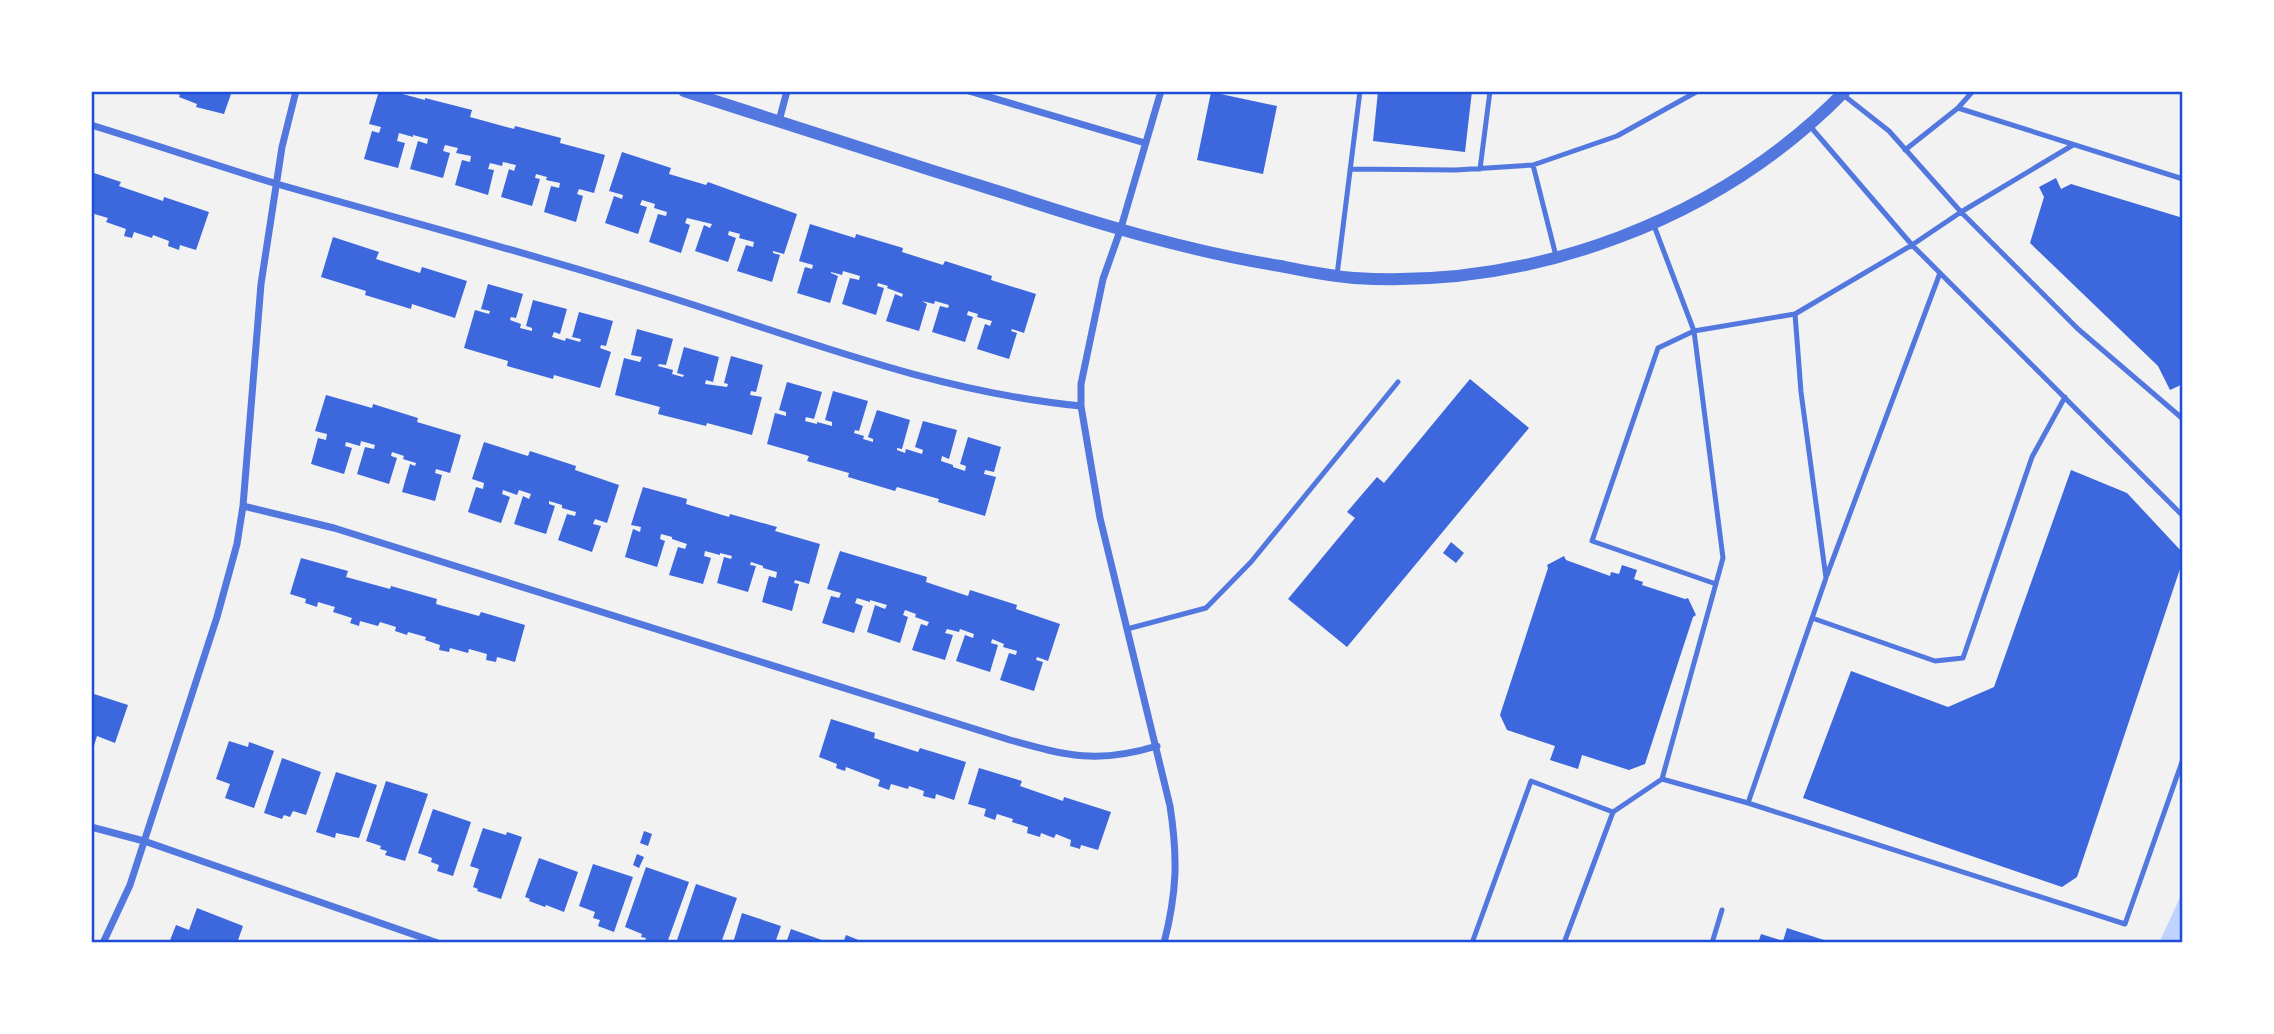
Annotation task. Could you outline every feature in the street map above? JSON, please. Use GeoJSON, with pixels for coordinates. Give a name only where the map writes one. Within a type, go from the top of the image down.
{"type":"FeatureCollection","features":[{"type":"Feature","properties":{"kind":"street"},"geometry":{"type":"LineString","coordinates":[[103,943],[130,885],[217,617],[237,544],[243,506],[261,284],[282,147],[296,91]]}},
{"type":"Feature","properties":{"kind":"street"},"geometry":{"type":"LineString","coordinates":[[684,91],[1120,231],[1254,262],[1336,276],[1416,278],[1473,274],[1556,256],[1604,244],[1653,223],[1726,185],[1776,152],[1843,93]]}},
{"type":"Feature","properties":{"kind":"street"},"geometry":{"type":"LineString","coordinates":[[779,121],[787,91]]}},
{"type":"Feature","properties":{"kind":"street"},"geometry":{"type":"LineString","coordinates":[[969,91],[1145,143]]}},
{"type":"Feature","properties":{"kind":"street"},"geometry":{"type":"LineString","coordinates":[[1161,91],[1103,279],[1081,384],[1081,406],[1095,495],[1170,806],[1176,846],[1176,880],[1164,943]]}},
{"type":"Feature","properties":{"kind":"street"},"geometry":{"type":"LineString","coordinates":[[91,125],[277,183],[641,288],[922,378],[1029,401],[1081,406]]}},
{"type":"Feature","properties":{"kind":"street"},"geometry":{"type":"LineString","coordinates":[[243,506],[334,528],[1063,755],[1113,757],[1157,746]]}},
{"type":"Feature","properties":{"kind":"street"},"geometry":{"type":"LineString","coordinates":[[91,827],[144,841],[424,941],[438,943]]}},
{"type":"Feature","properties":{"kind":"lane"},"geometry":{"type":"LineString","coordinates":[[1336,276],[1360,91]]}},
{"type":"Feature","properties":{"kind":"lane"},"geometry":{"type":"LineString","coordinates":[[1480,169],[1490,91]]}},
{"type":"Feature","properties":{"kind":"lane"},"geometry":{"type":"LineString","coordinates":[[1350,169],[1480,169],[1533,165],[1617,136],[1698,91]]}},
{"type":"Feature","properties":{"kind":"lane"},"geometry":{"type":"LineString","coordinates":[[1905,150],[1958,108],[1973,91]]}},
{"type":"Feature","properties":{"kind":"lane"},"geometry":{"type":"LineString","coordinates":[[1843,93],[1889,131],[1961,212],[2078,330],[2183,419]]}},
{"type":"Feature","properties":{"kind":"lane"},"geometry":{"type":"LineString","coordinates":[[1958,108],[2183,179]]}},
{"type":"Feature","properties":{"kind":"lane"},"geometry":{"type":"LineString","coordinates":[[1809,125],[1912,245],[2183,516]]}},
{"type":"Feature","properties":{"kind":"lane"},"geometry":{"type":"LineString","coordinates":[[1716,584],[1592,541],[1658,348],[1693,331],[1795,314],[2073,145]]}},
{"type":"Feature","properties":{"kind":"lane"},"geometry":{"type":"LineString","coordinates":[[1533,165],[1556,256]]}},
{"type":"Feature","properties":{"kind":"lane"},"geometry":{"type":"LineString","coordinates":[[1564,943],[1613,812],[1662,779],[1723,558],[1693,331],[1653,223]]}},
{"type":"Feature","properties":{"kind":"lane"},"geometry":{"type":"LineString","coordinates":[[1748,803],[1826,578],[1940,274]]}},
{"type":"Feature","properties":{"kind":"lane"},"geometry":{"type":"LineString","coordinates":[[1795,314],[1801,393],[1826,578]]}},
{"type":"Feature","properties":{"kind":"lane"},"geometry":{"type":"LineString","coordinates":[[1127,629],[1206,608],[1251,562],[1398,382]]}},
{"type":"Feature","properties":{"kind":"lane"},"geometry":{"type":"LineString","coordinates":[[1812,618],[1936,661],[1963,658],[2032,457],[2065,397]]}},
{"type":"Feature","properties":{"kind":"lane"},"geometry":{"type":"LineString","coordinates":[[1662,779],[1748,803],[2125,924],[2183,759]]}},
{"type":"Feature","properties":{"kind":"lane"},"geometry":{"type":"LineString","coordinates":[[1472,943],[1531,781],[1613,812]]}},
{"type":"Feature","properties":{"kind":"lane"},"geometry":{"type":"LineString","coordinates":[[1712,943],[1722,910]]}},
{"type":"Feature","properties":{"kind":"water"},"geometry":{"type":"Polygon","coordinates":[[[2183,891],[2183,943],[2159,943],[2183,891]]]}},
{"type":"Feature","properties":{"kind":"building"},"geometry":{"type":"Polygon","coordinates":[[[171,91],[232,91],[224,114],[196,107],[197,104],[171,91]]]}},
{"type":"Feature","properties":{"kind":"building"},"geometry":{"type":"Polygon","coordinates":[[[379,91],[391,91],[472,110],[470,117],[561,138],[560,143],[605,155],[594,193],[579,189],[577,194],[583,196],[576,222],[544,212],[551,186],[559,188],[560,183],[546,180],[547,177],[536,174],[535,178],[540,179],[532,206],[501,197],[509,169],[514,171],[516,165],[490,163],[488,169],[494,170],[488,195],[455,185],[462,160],[470,162],[471,156],[456,153],[458,148],[445,145],[443,151],[450,153],[443,178],[410,169],[418,141],[427,144],[428,139],[399,133],[397,141],[405,143],[398,168],[364,159],[372,131],[379,133],[381,127],[369,124],[379,91]]]}},
{"type":"Feature","properties":{"kind":"building"},"geometry":{"type":"Polygon","coordinates":[[[1378,91],[1472,91],[1465,152],[1373,141],[1378,91]]]}},
{"type":"Feature","properties":{"kind":"building"},"geometry":{"type":"Polygon","coordinates":[[[1211,92],[1277,106],[1263,174],[1197,160],[1211,92]]]}},
{"type":"Feature","properties":{"kind":"building"},"geometry":{"type":"Polygon","coordinates":[[[622,152],[671,168],[669,174],[706,185],[708,182],[797,214],[784,254],[773,251],[780,255],[772,282],[737,271],[746,245],[753,247],[754,242],[739,238],[740,234],[729,231],[728,235],[736,238],[728,262],[695,251],[704,225],[710,228],[712,224],[687,218],[685,223],[690,225],[681,253],[649,242],[658,214],[666,216],[667,212],[654,208],[655,204],[642,200],[640,205],[647,207],[638,234],[605,223],[614,196],[622,199],[623,195],[609,191],[622,152]]]}},
{"type":"Feature","properties":{"kind":"building"},"geometry":{"type":"Polygon","coordinates":[[[91,172],[121,182],[119,186],[163,201],[164,197],[209,212],[196,250],[180,245],[179,250],[168,246],[169,241],[153,235],[152,238],[134,232],[132,238],[124,236],[126,229],[106,222],[108,218],[91,213],[91,172]]]}},
{"type":"Feature","properties":{"kind":"building"},"geometry":{"type":"Polygon","coordinates":[[[2056,178],[2061,189],[2071,184],[2183,218],[2183,384],[2170,390],[2158,366],[2030,243],[2044,197],[2039,187],[2056,178]]]}},
{"type":"Feature","properties":{"kind":"building"},"geometry":{"type":"Polygon","coordinates":[[[810,224],[855,238],[856,234],[903,248],[902,252],[943,265],[945,261],[992,276],[991,280],[1036,294],[1024,333],[1012,329],[1011,331],[1017,333],[1009,359],[977,349],[985,324],[990,326],[992,321],[977,317],[978,314],[968,311],[967,315],[973,317],[965,342],[932,332],[940,306],[948,308],[949,305],[935,301],[934,304],[922,301],[927,304],[919,331],[886,321],[895,294],[902,297],[903,294],[887,288],[888,286],[878,283],[877,286],[884,288],[876,315],[842,304],[850,278],[859,280],[860,276],[843,271],[842,275],[831,272],[838,276],[830,303],[797,293],[805,267],[812,269],[813,265],[799,261],[810,224]]]}},
{"type":"Feature","properties":{"kind":"building"},"geometry":{"type":"Polygon","coordinates":[[[333,237],[379,252],[376,259],[420,273],[422,267],[467,281],[455,318],[412,304],[411,309],[365,295],[366,291],[321,277],[333,237]]]}},
{"type":"Feature","properties":{"kind":"building"},"geometry":{"type":"Polygon","coordinates":[[[488,284],[523,294],[516,318],[511,317],[510,320],[521,324],[520,328],[532,331],[532,328],[526,326],[533,300],[567,309],[560,334],[554,332],[552,337],[565,341],[566,338],[580,342],[581,339],[572,337],[579,312],[613,321],[606,346],[601,345],[600,348],[611,352],[600,388],[507,366],[508,361],[464,348],[475,310],[489,314],[490,311],[481,309],[488,284]]]}},
{"type":"Feature","properties":{"kind":"building"},"geometry":{"type":"Polygon","coordinates":[[[637,329],[673,339],[666,365],[658,366],[673,370],[672,374],[684,375],[677,373],[684,347],[719,357],[713,382],[706,380],[705,384],[727,387],[728,384],[724,383],[731,356],[763,365],[756,392],[751,391],[750,395],[762,397],[752,435],[658,414],[660,407],[615,395],[624,358],[640,362],[642,357],[631,355],[637,329]]]}},
{"type":"Feature","properties":{"kind":"building"},"geometry":{"type":"Polygon","coordinates":[[[1470,379],[1529,428],[1347,647],[1288,599],[1355,518],[1347,512],[1377,477],[1384,483],[1470,379]]]}},
{"type":"Feature","properties":{"kind":"building"},"geometry":{"type":"Polygon","coordinates":[[[787,382],[822,392],[814,419],[806,417],[805,421],[817,424],[832,426],[832,422],[825,420],[833,391],[868,401],[859,431],[855,430],[854,433],[864,436],[863,439],[873,442],[873,439],[868,437],[877,410],[910,420],[902,449],[897,448],[905,453],[906,449],[922,454],[923,450],[915,447],[923,421],[957,430],[949,459],[942,456],[941,461],[965,471],[966,466],[960,464],[968,437],[1001,447],[994,472],[985,470],[984,474],[996,477],[985,516],[897,487],[895,491],[848,477],[849,473],[807,461],[809,456],[767,444],[775,413],[786,416],[786,412],[779,410],[787,382]]]}},
{"type":"Feature","properties":{"kind":"building"},"geometry":{"type":"Polygon","coordinates":[[[326,395],[372,408],[373,404],[418,418],[417,422],[461,435],[450,473],[436,469],[435,473],[442,475],[435,501],[402,492],[410,464],[415,466],[416,463],[403,459],[404,456],[392,452],[391,456],[397,458],[389,484],[357,474],[365,447],[374,449],[375,445],[361,441],[360,446],[346,442],[345,446],[352,448],[344,474],[311,464],[318,438],[326,440],[327,434],[315,431],[326,395]]]}},
{"type":"Feature","properties":{"kind":"building"},"geometry":{"type":"Polygon","coordinates":[[[484,442],[528,456],[530,451],[576,466],[575,470],[619,485],[607,523],[595,519],[593,524],[601,526],[592,552],[558,540],[567,514],[575,516],[576,512],[562,508],[562,505],[549,501],[549,504],[555,506],[546,534],[514,524],[523,496],[529,499],[531,494],[519,490],[517,495],[503,490],[502,494],[510,497],[501,523],[468,512],[476,487],[483,489],[484,483],[472,479],[484,442]]]}},
{"type":"Feature","properties":{"kind":"building"},"geometry":{"type":"Polygon","coordinates":[[[2071,470],[2127,493],[2183,553],[2183,560],[2077,877],[2062,887],[1803,798],[1851,671],[1948,707],[1994,687],[2071,470]]]}},
{"type":"Feature","properties":{"kind":"building"},"geometry":{"type":"Polygon","coordinates":[[[643,487],[687,499],[686,504],[729,517],[730,514],[777,527],[775,531],[820,544],[809,584],[795,580],[794,583],[799,584],[792,611],[762,602],[769,576],[776,578],[777,572],[751,562],[750,565],[756,566],[748,592],[717,583],[724,557],[731,559],[732,556],[720,553],[705,551],[704,556],[711,558],[703,584],[669,575],[678,547],[685,549],[687,544],[672,537],[661,534],[660,539],[665,541],[657,567],[625,557],[633,529],[640,532],[641,527],[631,525],[643,487]]]}},
{"type":"Feature","properties":{"kind":"building"},"geometry":{"type":"Polygon","coordinates":[[[1451,542],[1464,553],[1456,563],[1443,553],[1451,542]]]}},
{"type":"Feature","properties":{"kind":"building"},"geometry":{"type":"Polygon","coordinates":[[[840,551],[927,577],[926,582],[968,596],[970,590],[1017,605],[1016,609],[1060,624],[1048,661],[1037,657],[1036,660],[1043,662],[1034,691],[1000,680],[1009,653],[1016,655],[1017,651],[1003,647],[1004,644],[992,639],[991,643],[998,645],[990,672],[956,661],[965,635],[973,638],[974,634],[960,629],[959,632],[947,629],[945,633],[953,635],[945,660],[912,650],[921,624],[927,626],[929,622],[905,610],[903,615],[908,617],[900,643],[867,632],[875,605],[885,609],[887,605],[870,600],[857,598],[855,603],[863,606],[854,633],[822,623],[831,596],[839,598],[841,593],[827,589],[840,551]]]}},
{"type":"Feature","properties":{"kind":"building"},"geometry":{"type":"Polygon","coordinates":[[[1564,556],[1566,560],[1610,576],[1611,572],[1619,574],[1622,565],[1637,570],[1634,579],[1643,582],[1642,585],[1688,598],[1696,615],[1693,617],[1645,764],[1629,770],[1582,755],[1578,769],[1550,760],[1555,746],[1507,730],[1500,715],[1547,565],[1564,556]]]}},
{"type":"Feature","properties":{"kind":"building"},"geometry":{"type":"Polygon","coordinates":[[[301,558],[348,571],[346,577],[437,599],[436,604],[479,616],[481,612],[525,625],[515,662],[497,657],[496,662],[486,660],[487,654],[469,649],[468,653],[450,648],[449,652],[439,650],[440,645],[425,640],[426,637],[408,632],[407,635],[395,631],[396,627],[380,622],[378,626],[360,621],[359,626],[350,623],[352,618],[333,612],[335,607],[318,602],[317,607],[305,603],[306,599],[290,594],[301,558]]]}},
{"type":"Feature","properties":{"kind":"building"},"geometry":{"type":"Polygon","coordinates":[[[91,693],[128,705],[115,743],[97,736],[92,752],[91,693]]]}},
{"type":"Feature","properties":{"kind":"building"},"geometry":{"type":"Polygon","coordinates":[[[831,719],[875,733],[874,738],[918,752],[920,748],[966,762],[954,800],[936,794],[935,799],[923,796],[924,791],[909,786],[908,789],[891,784],[889,790],[878,786],[880,780],[846,767],[845,771],[836,768],[837,764],[819,757],[831,719]]]}},
{"type":"Feature","properties":{"kind":"building"},"geometry":{"type":"Polygon","coordinates":[[[229,741],[248,747],[249,742],[274,751],[254,808],[225,798],[230,784],[216,779],[229,741]]]}},
{"type":"Feature","properties":{"kind":"building"},"geometry":{"type":"Polygon","coordinates":[[[282,758],[321,772],[306,815],[293,811],[290,817],[284,815],[282,819],[264,813],[282,758]]]}},
{"type":"Feature","properties":{"kind":"building"},"geometry":{"type":"Polygon","coordinates":[[[979,768],[1022,781],[1020,786],[1063,801],[1064,797],[1111,812],[1098,850],[1081,845],[1080,849],[1070,846],[1071,840],[1056,834],[1054,838],[1041,833],[1040,837],[1027,833],[1028,827],[997,814],[995,820],[984,816],[986,809],[968,804],[979,768]]]}},
{"type":"Feature","properties":{"kind":"building"},"geometry":{"type":"Polygon","coordinates":[[[336,772],[377,785],[359,838],[336,833],[335,838],[316,832],[336,772]]]}},
{"type":"Feature","properties":{"kind":"building"},"geometry":{"type":"Polygon","coordinates":[[[386,781],[428,794],[405,861],[385,855],[387,851],[380,849],[381,846],[366,841],[386,781]]]}},
{"type":"Feature","properties":{"kind":"building"},"geometry":{"type":"Polygon","coordinates":[[[433,809],[471,822],[453,876],[437,871],[439,865],[431,862],[432,858],[418,853],[433,809]]]}},
{"type":"Feature","properties":{"kind":"building"},"geometry":{"type":"Polygon","coordinates":[[[483,828],[522,837],[501,899],[477,891],[478,889],[473,887],[479,869],[470,866],[483,828]]]}},
{"type":"Feature","properties":{"kind":"building"},"geometry":{"type":"Polygon","coordinates":[[[644,831],[652,834],[648,846],[640,843],[644,831]]]}},
{"type":"Feature","properties":{"kind":"building"},"geometry":{"type":"Polygon","coordinates":[[[637,854],[644,857],[639,868],[633,865],[637,854]]]}},
{"type":"Feature","properties":{"kind":"building"},"geometry":{"type":"Polygon","coordinates":[[[539,858],[578,872],[564,912],[529,901],[530,899],[525,897],[539,858]]]}},
{"type":"Feature","properties":{"kind":"building"},"geometry":{"type":"Polygon","coordinates":[[[593,864],[633,877],[614,932],[598,926],[600,920],[593,918],[595,912],[579,906],[593,864]]]}},
{"type":"Feature","properties":{"kind":"building"},"geometry":{"type":"Polygon","coordinates":[[[646,867],[689,882],[667,943],[645,941],[646,938],[641,937],[642,934],[625,927],[646,867]]]}},
{"type":"Feature","properties":{"kind":"building"},"geometry":{"type":"Polygon","coordinates":[[[696,884],[737,898],[721,943],[676,943],[696,884]]]}},
{"type":"Feature","properties":{"kind":"building"},"geometry":{"type":"Polygon","coordinates":[[[197,908],[243,926],[237,943],[169,943],[176,925],[189,930],[197,908]]]}},
{"type":"Feature","properties":{"kind":"building"},"geometry":{"type":"Polygon","coordinates":[[[742,913],[781,926],[775,943],[733,943],[742,913]]]}},
{"type":"Feature","properties":{"kind":"building"},"geometry":{"type":"Polygon","coordinates":[[[1787,928],[1830,943],[1758,943],[1761,934],[1783,941],[1787,928]]]}},
{"type":"Feature","properties":{"kind":"building"},"geometry":{"type":"Polygon","coordinates":[[[791,929],[830,943],[786,943],[791,929]]]}},
{"type":"Feature","properties":{"kind":"building"},"geometry":{"type":"Polygon","coordinates":[[[846,935],[866,943],[843,943],[846,935]]]}}]}
